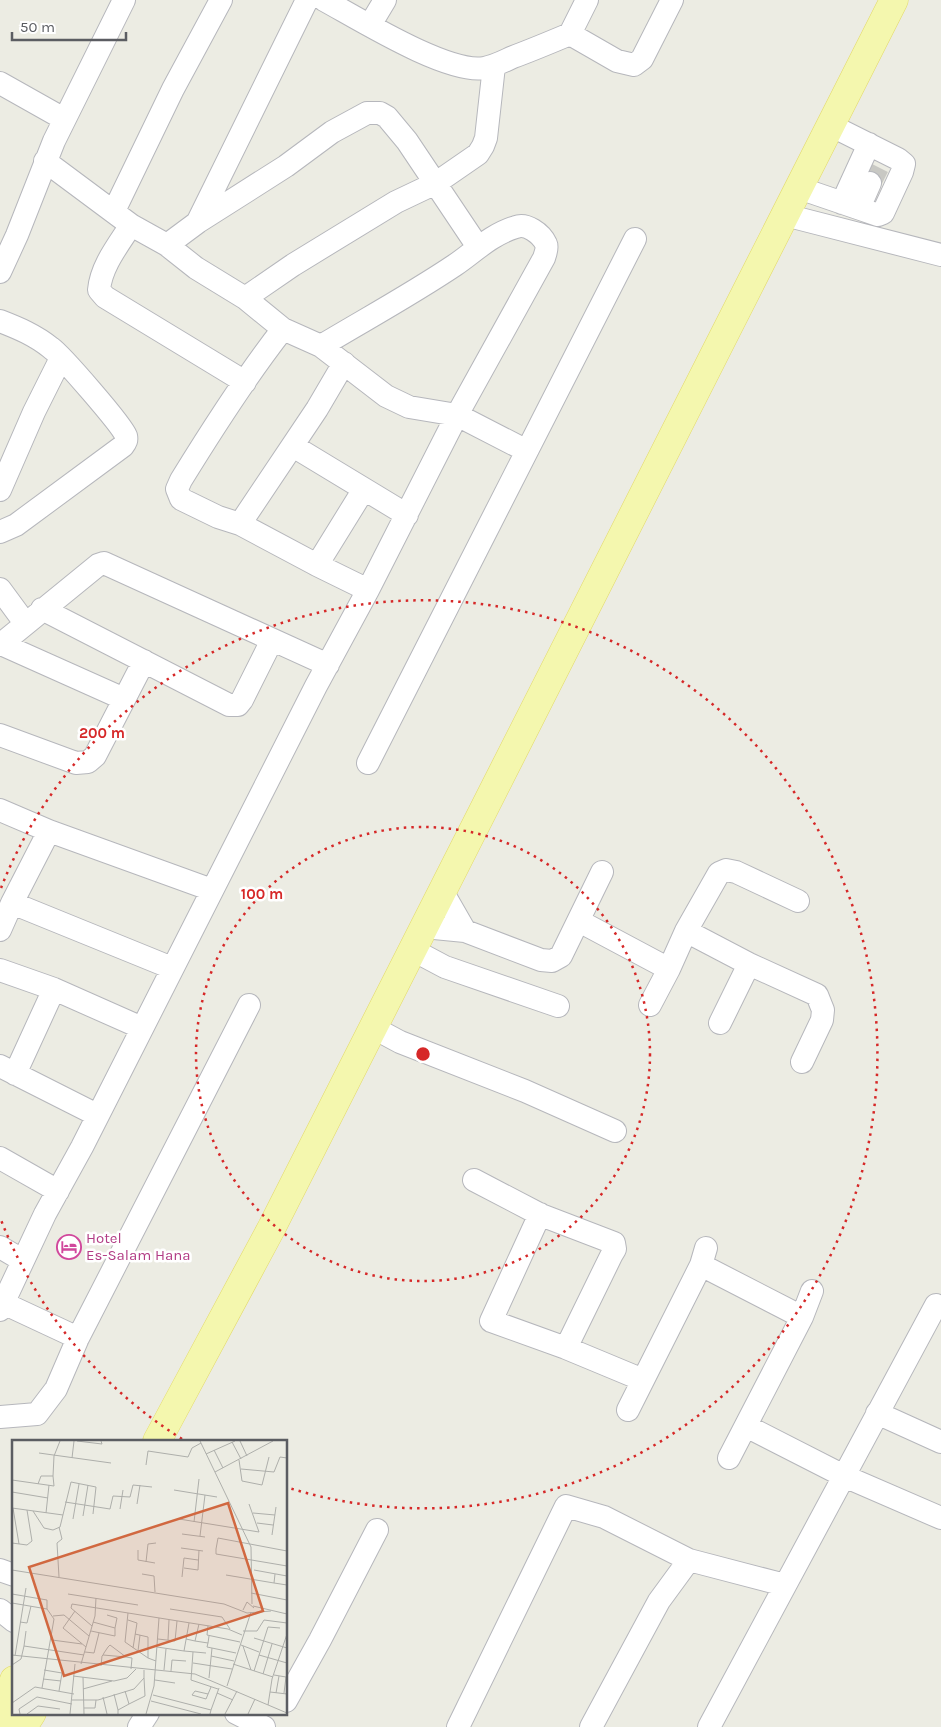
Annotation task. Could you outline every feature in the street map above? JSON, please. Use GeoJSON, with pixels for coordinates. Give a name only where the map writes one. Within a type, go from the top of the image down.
{"type":"FeatureCollection","features":[{"type":"Feature","properties":{"kind":"main road"},"geometry":{"type":"LineString","coordinates":[[158,1440],[272,1228],[372,1027],[894,0]]}},
{"type":"Feature","properties":{"kind":"main road"},"geometry":{"type":"LineString","coordinates":[[0,1718],[12,1685]]}},
{"type":"Feature","properties":{"kind":"main road"},"geometry":{"type":"LineString","coordinates":[[23,1727],[31,1714]]}},
{"type":"Feature","properties":{"kind":"street"},"geometry":{"type":"LineString","coordinates":[[0,272],[64,119],[124,0]]}},
{"type":"Feature","properties":{"kind":"street"},"geometry":{"type":"LineString","coordinates":[[114,211],[170,96],[221,0]]}},
{"type":"Feature","properties":{"kind":"street"},"geometry":{"type":"LineString","coordinates":[[198,222],[307,0]]}},
{"type":"Feature","properties":{"kind":"street"},"geometry":{"type":"LineString","coordinates":[[324,0],[438,60],[458,66],[483,68],[494,66],[570,34],[587,0]]}},
{"type":"Feature","properties":{"kind":"street"},"geometry":{"type":"LineString","coordinates":[[370,24],[384,0]]}},
{"type":"Feature","properties":{"kind":"street"},"geometry":{"type":"LineString","coordinates":[[570,34],[617,61],[634,65],[642,59],[672,0]]}},
{"type":"Feature","properties":{"kind":"street"},"geometry":{"type":"LineString","coordinates":[[245,298],[293,265],[396,202],[436,183],[478,154],[486,138],[494,66]]}},
{"type":"Feature","properties":{"kind":"street"},"geometry":{"type":"LineString","coordinates":[[0,83],[64,119]]}},
{"type":"Feature","properties":{"kind":"street"},"geometry":{"type":"LineString","coordinates":[[167,245],[198,222],[286,166],[332,132],[368,114],[380,113],[387,117],[408,141],[478,247]]}},
{"type":"Feature","properties":{"kind":"street"},"geometry":{"type":"LineString","coordinates":[[800,188],[878,215],[882,214],[899,180],[904,164],[898,159],[876,162],[830,125]]}},
{"type":"Feature","properties":{"kind":"street"},"geometry":{"type":"LineString","coordinates":[[45,161],[131,225],[167,245],[196,268],[245,298],[283,329],[321,346],[386,396],[409,407],[458,415],[527,451]]}},
{"type":"Feature","properties":{"kind":"street"},"geometry":{"type":"LineString","coordinates":[[850,206],[876,162]]}},
{"type":"Feature","properties":{"kind":"street"},"geometry":{"type":"LineString","coordinates":[[850,206],[876,162]]}},
{"type":"Feature","properties":{"kind":"street"},"geometry":{"type":"LineString","coordinates":[[785,215],[941,255]]}},
{"type":"Feature","properties":{"kind":"street"},"geometry":{"type":"LineString","coordinates":[[131,225],[102,275],[100,290],[105,297],[245,382]]}},
{"type":"Feature","properties":{"kind":"street"},"geometry":{"type":"LineString","coordinates":[[78,1338],[2,1307],[22,1260],[458,415],[544,258],[547,246],[528,226],[522,225],[510,229],[478,247],[456,264],[321,346]]}},
{"type":"Feature","properties":{"kind":"street"},"geometry":{"type":"LineString","coordinates":[[368,763],[635,239]]}},
{"type":"Feature","properties":{"kind":"street"},"geometry":{"type":"LineString","coordinates":[[0,321],[29,333],[52,349],[125,433],[126,442],[48,502],[16,524],[0,532]]}},
{"type":"Feature","properties":{"kind":"street"},"geometry":{"type":"LineString","coordinates":[[283,329],[198,452],[177,489],[181,499],[218,517],[240,524],[317,566],[368,590]]}},
{"type":"Feature","properties":{"kind":"street"},"geometry":{"type":"LineString","coordinates":[[0,490],[34,412],[61,358]]}},
{"type":"Feature","properties":{"kind":"street"},"geometry":{"type":"LineString","coordinates":[[240,524],[293,446],[344,363]]}},
{"type":"Feature","properties":{"kind":"street"},"geometry":{"type":"LineString","coordinates":[[293,446],[407,515]]}},
{"type":"Feature","properties":{"kind":"street"},"geometry":{"type":"LineString","coordinates":[[317,566],[364,489]]}},
{"type":"Feature","properties":{"kind":"street"},"geometry":{"type":"LineString","coordinates":[[124,699],[1,644],[42,609],[98,565],[104,563],[328,665]]}},
{"type":"Feature","properties":{"kind":"street"},"geometry":{"type":"LineString","coordinates":[[0,589],[25,623]]}},
{"type":"Feature","properties":{"kind":"street"},"geometry":{"type":"LineString","coordinates":[[42,609],[229,705],[238,705],[242,700],[272,640]]}},
{"type":"Feature","properties":{"kind":"street"},"geometry":{"type":"LineString","coordinates":[[0,735],[76,763],[88,762],[95,756],[144,661]]}},
{"type":"Feature","properties":{"kind":"street"},"geometry":{"type":"LineString","coordinates":[[0,810],[49,831],[212,890]]}},
{"type":"Feature","properties":{"kind":"street"},"geometry":{"type":"LineString","coordinates":[[0,930],[49,831]]}},
{"type":"Feature","properties":{"kind":"street"},"geometry":{"type":"LineString","coordinates":[[650,1005],[686,931],[719,873],[726,870],[736,872],[798,901]]}},
{"type":"Feature","properties":{"kind":"street"},"geometry":{"type":"LineString","coordinates":[[418,939],[465,930],[541,960],[552,961],[561,956],[602,872]]}},
{"type":"Feature","properties":{"kind":"street"},"geometry":{"type":"LineString","coordinates":[[442,891],[465,930]]}},
{"type":"Feature","properties":{"kind":"street"},"geometry":{"type":"LineString","coordinates":[[12,903],[172,968]]}},
{"type":"Feature","properties":{"kind":"street"},"geometry":{"type":"LineString","coordinates":[[579,921],[669,969]]}},
{"type":"Feature","properties":{"kind":"street"},"geometry":{"type":"LineString","coordinates":[[686,931],[749,964],[817,996],[823,1010],[822,1020],[802,1062]]}},
{"type":"Feature","properties":{"kind":"street"},"geometry":{"type":"LineString","coordinates":[[418,939],[445,967],[558,1006]]}},
{"type":"Feature","properties":{"kind":"street"},"geometry":{"type":"LineString","coordinates":[[720,1023],[749,964]]}},
{"type":"Feature","properties":{"kind":"street"},"geometry":{"type":"LineString","coordinates":[[0,970],[54,989],[142,1028]]}},
{"type":"Feature","properties":{"kind":"street"},"geometry":{"type":"LineString","coordinates":[[54,989],[7,1070],[97,1115]]}},
{"type":"Feature","properties":{"kind":"street"},"geometry":{"type":"LineString","coordinates":[[0,1417],[37,1414],[56,1389],[78,1338],[249,1004]]}},
{"type":"Feature","properties":{"kind":"street"},"geometry":{"type":"LineString","coordinates":[[372,1027],[400,1042],[525,1091],[614,1131]]}},
{"type":"Feature","properties":{"kind":"street"},"geometry":{"type":"LineString","coordinates":[[0,1158],[58,1191]]}},
{"type":"Feature","properties":{"kind":"street"},"geometry":{"type":"LineString","coordinates":[[474,1180],[540,1214],[614,1243],[615,1249],[566,1348]]}},
{"type":"Feature","properties":{"kind":"street"},"geometry":{"type":"LineString","coordinates":[[540,1214],[491,1321],[566,1348],[643,1380]]}},
{"type":"Feature","properties":{"kind":"street"},"geometry":{"type":"LineString","coordinates":[[0,1247],[22,1260]]}},
{"type":"Feature","properties":{"kind":"street"},"geometry":{"type":"LineString","coordinates":[[628,1410],[703,1257],[802,1317]]}},
{"type":"Feature","properties":{"kind":"street"},"geometry":{"type":"LineString","coordinates":[[728,1458],[802,1317],[812,1292]]}},
{"type":"Feature","properties":{"kind":"street"},"geometry":{"type":"LineString","coordinates":[[709,1727],[936,1305]]}},
{"type":"Feature","properties":{"kind":"street"},"geometry":{"type":"LineString","coordinates":[[877,1413],[941,1442]]}},
{"type":"Feature","properties":{"kind":"street"},"geometry":{"type":"LineString","coordinates":[[746,1426],[844,1476],[941,1518]]}},
{"type":"Feature","properties":{"kind":"street"},"geometry":{"type":"LineString","coordinates":[[458,1727],[566,1506],[604,1517],[689,1560],[785,1585]]}},
{"type":"Feature","properties":{"kind":"street"},"geometry":{"type":"LineString","coordinates":[[288,1697],[320,1640],[376,1530]]}},
{"type":"Feature","properties":{"kind":"street"},"geometry":{"type":"LineString","coordinates":[[591,1727],[659,1601],[689,1560]]}},
{"type":"Feature","properties":{"kind":"street"},"geometry":{"type":"LineString","coordinates":[[0,1570],[12,1574]]}},
{"type":"Feature","properties":{"kind":"street"},"geometry":{"type":"LineString","coordinates":[[0,1610],[12,1619]]}},
{"type":"Feature","properties":{"kind":"street"},"geometry":{"type":"LineString","coordinates":[[139,1727],[147,1714]]}},
{"type":"Feature","properties":{"kind":"street"},"geometry":{"type":"LineString","coordinates":[[238,1714],[264,1727]]}},
{"type":"Feature","properties":{"kind":"street"},"geometry":{"type":"LineString","coordinates":[[272,1727],[278,1714]]}},
{"type":"Feature","properties":{"kind":"tunnel"},"geometry":{"type":"LineString","coordinates":[[870,183],[878,167]]}},
{"type":"Feature","properties":{"kind":"place","name":"Hotel Es-Salam Hana"},"geometry":{"type":"Point","coordinates":[69,1247]}}]}
